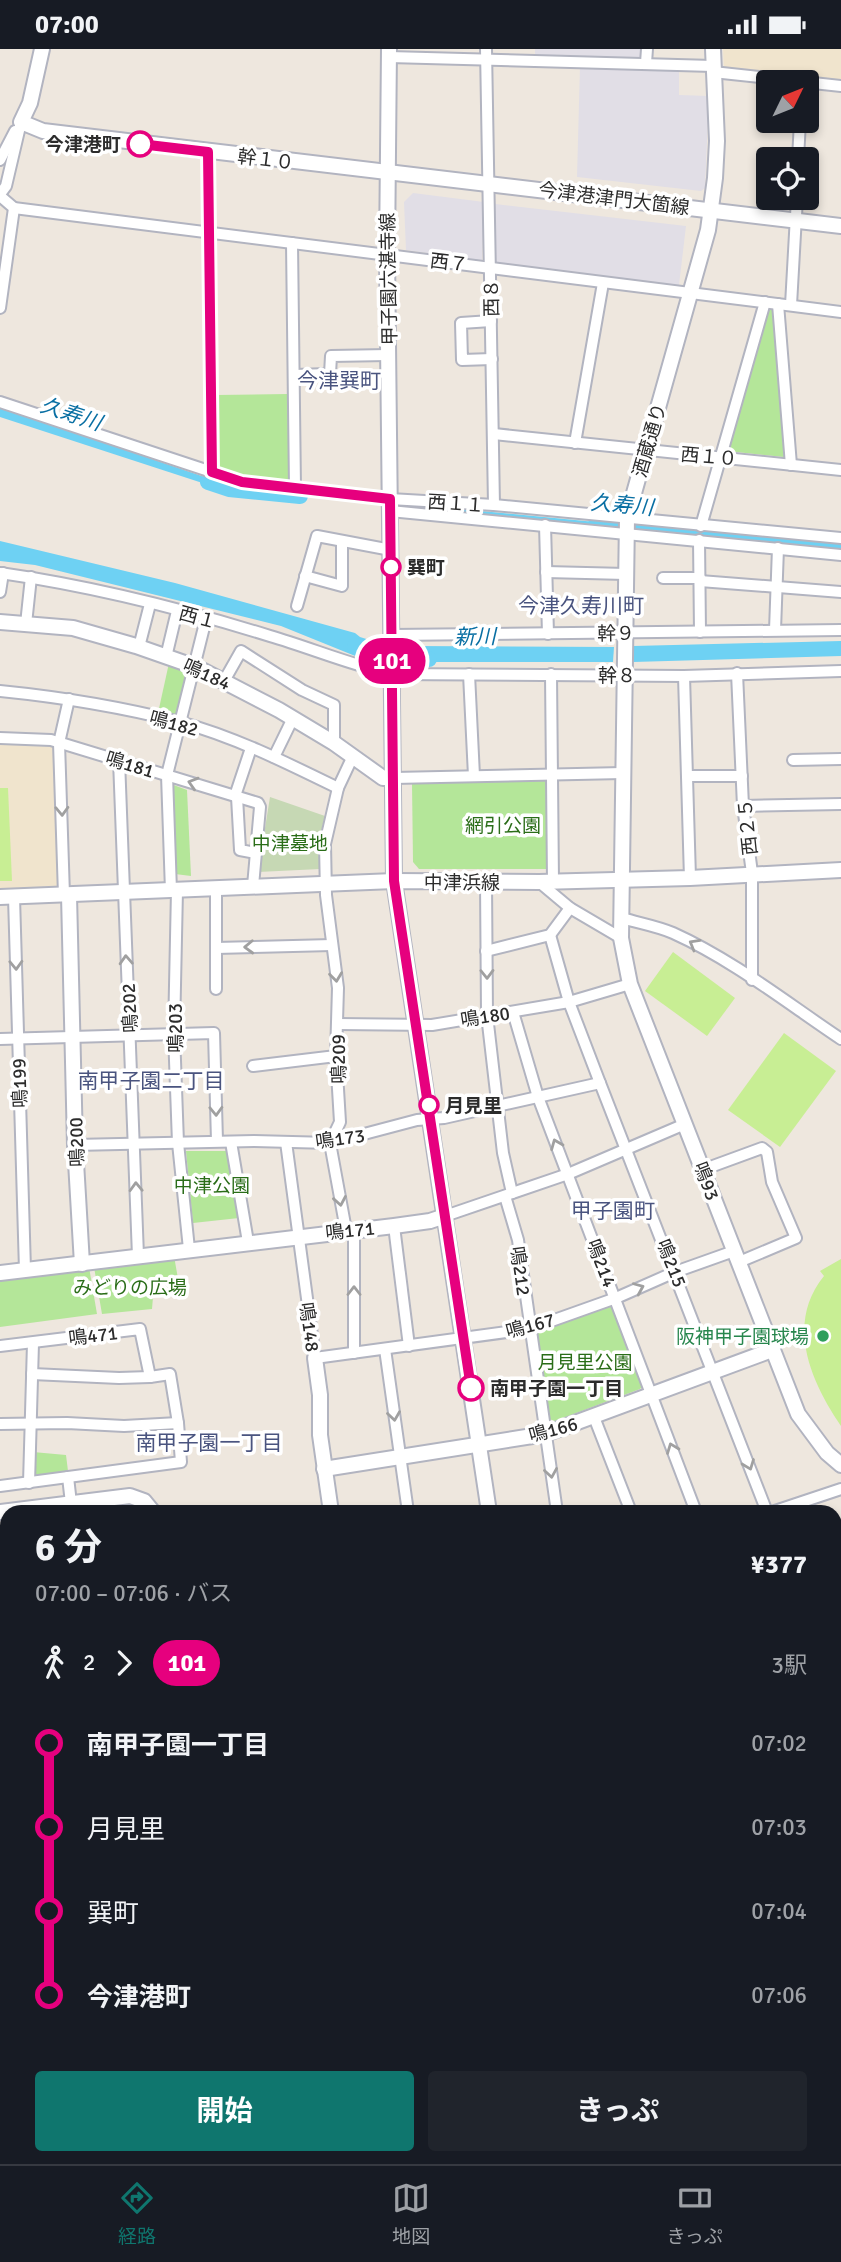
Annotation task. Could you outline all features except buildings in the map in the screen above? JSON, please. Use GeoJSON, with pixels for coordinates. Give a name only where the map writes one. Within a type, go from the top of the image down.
{"type":"FeatureCollection","features":[{"type":"Feature","properties":{"kind":"street"},"geometry":{"type":"LineString","coordinates":[[0,160],[30,103],[42,49]]}},
{"type":"Feature","properties":{"kind":"street","name":"西８"},"geometry":{"type":"LineString","coordinates":[[486,49],[494,505]]}},
{"type":"Feature","properties":{"kind":"street"},"geometry":{"type":"LineString","coordinates":[[646,63],[647,49]]}},
{"type":"Feature","properties":{"kind":"street","name":"酒蔵通り"},"geometry":{"type":"LineString","coordinates":[[621,879],[627,526],[712,210],[717,141],[713,49]]}},
{"type":"Feature","properties":{"kind":"street"},"geometry":{"type":"LineString","coordinates":[[386,52],[486,61],[646,63],[756,75]]}},
{"type":"Feature","properties":{"kind":"street","name":"甲子園六湛寺線"},"geometry":{"type":"LineString","coordinates":[[386,52],[394,881],[488,1505]]}},
{"type":"Feature","properties":{"kind":"street"},"geometry":{"type":"LineString","coordinates":[[819,83],[841,86]]}},
{"type":"Feature","properties":{"kind":"street"},"geometry":{"type":"LineString","coordinates":[[0,308],[15,208],[0,195],[6,186],[22,122]]}},
{"type":"Feature","properties":{"kind":"street","name":"幹１０"},"geometry":{"type":"LineString","coordinates":[[22,122],[43,131],[387,173]]}},
{"type":"Feature","properties":{"kind":"street"},"geometry":{"type":"LineString","coordinates":[[208,152],[212,472]]}},
{"type":"Feature","properties":{"kind":"street","name":"今津港津門大箇線"},"geometry":{"type":"LineString","coordinates":[[387,173],[841,226]]}},
{"type":"Feature","properties":{"kind":"street","name":"西７"},"geometry":{"type":"LineString","coordinates":[[15,208],[841,312]]}},
{"type":"Feature","properties":{"kind":"street"},"geometry":{"type":"LineString","coordinates":[[790,305],[796,210]]}},
{"type":"Feature","properties":{"kind":"street"},"geometry":{"type":"LineString","coordinates":[[292,243],[295,488]]}},
{"type":"Feature","properties":{"kind":"street"},"geometry":{"type":"LineString","coordinates":[[575,443],[603,283]]}},
{"type":"Feature","properties":{"kind":"street"},"geometry":{"type":"LineString","coordinates":[[701,526],[765,302]]}},
{"type":"Feature","properties":{"kind":"street"},"geometry":{"type":"LineString","coordinates":[[778,304],[791,465]]}},
{"type":"Feature","properties":{"kind":"street"},"geometry":{"type":"LineString","coordinates":[[491,321],[461,323],[462,360],[492,359]]}},
{"type":"Feature","properties":{"kind":"street"},"geometry":{"type":"LineString","coordinates":[[294,375],[330,374],[331,356],[388,355]]}},
{"type":"Feature","properties":{"kind":"street","name":"西１１"},"geometry":{"type":"LineString","coordinates":[[0,402],[242,482],[295,488],[390,505],[494,505],[627,526],[701,526],[841,538]]}},
{"type":"Feature","properties":{"kind":"street","name":"西１０"},"geometry":{"type":"LineString","coordinates":[[494,434],[841,470]]}},
{"type":"Feature","properties":{"kind":"street"},"geometry":{"type":"LineString","coordinates":[[390,505],[545,525],[627,526],[699,540],[841,555]]}},
{"type":"Feature","properties":{"kind":"street"},"geometry":{"type":"LineString","coordinates":[[545,525],[548,634]]}},
{"type":"Feature","properties":{"kind":"street"},"geometry":{"type":"LineString","coordinates":[[297,606],[317,536],[391,550]]}},
{"type":"Feature","properties":{"kind":"street"},"geometry":{"type":"LineString","coordinates":[[699,540],[699,632]]}},
{"type":"Feature","properties":{"kind":"street"},"geometry":{"type":"LineString","coordinates":[[305,576],[342,586],[342,541]]}},
{"type":"Feature","properties":{"kind":"street"},"geometry":{"type":"LineString","coordinates":[[775,631],[778,548]]}},
{"type":"Feature","properties":{"kind":"street"},"geometry":{"type":"LineString","coordinates":[[546,572],[626,574]]}},
{"type":"Feature","properties":{"kind":"street"},"geometry":{"type":"LineString","coordinates":[[0,592],[1,573]]}},
{"type":"Feature","properties":{"kind":"street","name":"西１"},"geometry":{"type":"LineString","coordinates":[[1,573],[31,577],[150,604],[267,635],[369,669],[392,670]]}},
{"type":"Feature","properties":{"kind":"street"},"geometry":{"type":"LineString","coordinates":[[26,624],[31,577]]}},
{"type":"Feature","properties":{"kind":"street"},"geometry":{"type":"LineString","coordinates":[[663,578],[841,592]]}},
{"type":"Feature","properties":{"kind":"street"},"geometry":{"type":"LineString","coordinates":[[139,647],[150,604]]}},
{"type":"Feature","properties":{"kind":"street"},"geometry":{"type":"LineString","coordinates":[[166,657],[177,611]]}},
{"type":"Feature","properties":{"kind":"street","name":"鳴203"},"geometry":{"type":"LineString","coordinates":[[190,1249],[178,1143],[174,1033],[174,890],[167,775],[206,619]]}},
{"type":"Feature","properties":{"kind":"street","name":"鳴184"},"geometry":{"type":"LineString","coordinates":[[0,622],[73,628],[196,667],[293,718],[383,778],[394,778]]}},
{"type":"Feature","properties":{"kind":"street","name":"幹９"},"geometry":{"type":"LineString","coordinates":[[392,638],[548,634],[624,638],[699,632],[841,630]]}},
{"type":"Feature","properties":{"kind":"street"},"geometry":{"type":"LineString","coordinates":[[224,681],[241,651],[302,690],[334,705],[334,743]]}},
{"type":"Feature","properties":{"kind":"street","name":"幹８"},"geometry":{"type":"LineString","coordinates":[[392,670],[470,674],[624,671],[684,676],[841,671]]}},
{"type":"Feature","properties":{"kind":"street","name":"西２５"},"geometry":{"type":"LineString","coordinates":[[737,673],[743,806],[752,873],[752,980]]}},
{"type":"Feature","properties":{"kind":"street"},"geometry":{"type":"LineString","coordinates":[[470,674],[474,776]]}},
{"type":"Feature","properties":{"kind":"street"},"geometry":{"type":"LineString","coordinates":[[551,674],[552,774],[546,881],[570,908],[621,938]]}},
{"type":"Feature","properties":{"kind":"street"},"geometry":{"type":"LineString","coordinates":[[684,676],[691,878]]}},
{"type":"Feature","properties":{"kind":"street","name":"鳴182"},"geometry":{"type":"LineString","coordinates":[[0,691],[69,699],[181,723],[274,757],[338,788]]}},
{"type":"Feature","properties":{"kind":"street"},"geometry":{"type":"LineString","coordinates":[[67,895],[59,743],[69,699]]}},
{"type":"Feature","properties":{"kind":"street"},"geometry":{"type":"LineString","coordinates":[[274,757],[293,718]]}},
{"type":"Feature","properties":{"kind":"street","name":"鳴181"},"geometry":{"type":"LineString","coordinates":[[0,738],[59,743],[258,803],[260,807],[256,853]]}},
{"type":"Feature","properties":{"kind":"street"},"geometry":{"type":"LineString","coordinates":[[251,748],[236,797],[240,850],[256,853],[253,886]]}},
{"type":"Feature","properties":{"kind":"street","name":"鳴209"},"geometry":{"type":"LineString","coordinates":[[353,756],[338,788],[325,844],[325,885],[338,988],[336,1056],[340,1122],[330,1143],[350,1230],[354,1353]]}},
{"type":"Feature","properties":{"kind":"street"},"geometry":{"type":"LineString","coordinates":[[793,759],[841,759]]}},
{"type":"Feature","properties":{"kind":"street","name":"鳴202"},"geometry":{"type":"LineString","coordinates":[[119,760],[138,1256]]}},
{"type":"Feature","properties":{"kind":"street"},"geometry":{"type":"LineString","coordinates":[[394,778],[622,773]]}},
{"type":"Feature","properties":{"kind":"street"},"geometry":{"type":"LineString","coordinates":[[687,776],[742,776]]}},
{"type":"Feature","properties":{"kind":"street"},"geometry":{"type":"LineString","coordinates":[[743,806],[841,804]]}},
{"type":"Feature","properties":{"kind":"street","name":"中津浜線"},"geometry":{"type":"LineString","coordinates":[[7,897],[394,881],[691,878],[841,870]]}},
{"type":"Feature","properties":{"kind":"street","name":"鳴93"},"geometry":{"type":"LineString","coordinates":[[621,879],[621,938],[630,984],[798,1414],[827,1453],[841,1465]]}},
{"type":"Feature","properties":{"kind":"street","name":"鳴212"},"geometry":{"type":"LineString","coordinates":[[486,881],[487,1016],[509,1195],[557,1505]]}},
{"type":"Feature","properties":{"kind":"street"},"geometry":{"type":"LineString","coordinates":[[216,888],[216,989]]}},
{"type":"Feature","properties":{"kind":"street","name":"鳴200"},"geometry":{"type":"LineString","coordinates":[[67,895],[75,1145],[82,1264]]}},
{"type":"Feature","properties":{"kind":"street","name":"鳴199"},"geometry":{"type":"LineString","coordinates":[[7,897],[18,1039],[25,1270]]}},
{"type":"Feature","properties":{"kind":"street"},"geometry":{"type":"LineString","coordinates":[[486,951],[550,935],[570,908]]}},
{"type":"Feature","properties":{"kind":"street"},"geometry":{"type":"LineString","coordinates":[[622,918],[670,932],[752,980],[841,1039]]}},
{"type":"Feature","properties":{"kind":"street","name":"鳴215"},"geometry":{"type":"LineString","coordinates":[[550,935],[569,1002],[767,1505]]}},
{"type":"Feature","properties":{"kind":"street"},"geometry":{"type":"LineString","coordinates":[[216,948],[332,945]]}},
{"type":"Feature","properties":{"kind":"street","name":"鳴180"},"geometry":{"type":"LineString","coordinates":[[337,1024],[432,1025],[569,1002],[630,984]]}},
{"type":"Feature","properties":{"kind":"street","name":"鳴214"},"geometry":{"type":"LineString","coordinates":[[513,1012],[538,1097],[693,1505]]}},
{"type":"Feature","properties":{"kind":"street"},"geometry":{"type":"LineString","coordinates":[[0,1039],[214,1033],[217,1141]]}},
{"type":"Feature","properties":{"kind":"street"},"geometry":{"type":"LineString","coordinates":[[253,1066],[336,1056]]}},
{"type":"Feature","properties":{"kind":"street","name":"鳴173"},"geometry":{"type":"LineString","coordinates":[[75,1145],[217,1141],[330,1143],[600,1083]]}},
{"type":"Feature","properties":{"kind":"street","name":"鳴171"},"geometry":{"type":"LineString","coordinates":[[0,1273],[430,1221],[568,1174],[685,1123]]}},
{"type":"Feature","properties":{"kind":"street"},"geometry":{"type":"LineString","coordinates":[[231,1142],[248,1242]]}},
{"type":"Feature","properties":{"kind":"street","name":"鳴148"},"geometry":{"type":"LineString","coordinates":[[286,1142],[320,1395],[320,1435],[330,1505]]}},
{"type":"Feature","properties":{"kind":"street","name":"鳴167"},"geometry":{"type":"LineString","coordinates":[[315,1358],[529,1329],[616,1298],[676,1272],[737,1257],[796,1238],[776,1193],[767,1152],[762,1148],[702,1170]]}},
{"type":"Feature","properties":{"kind":"street"},"geometry":{"type":"LineString","coordinates":[[394,1226],[409,1346]]}},
{"type":"Feature","properties":{"kind":"street","name":"鳴471"},"geometry":{"type":"LineString","coordinates":[[0,1346],[140,1329],[149,1377]]}},
{"type":"Feature","properties":{"kind":"street"},"geometry":{"type":"LineString","coordinates":[[29,1483],[33,1343]]}},
{"type":"Feature","properties":{"kind":"street"},"geometry":{"type":"LineString","coordinates":[[385,1349],[407,1505]]}},
{"type":"Feature","properties":{"kind":"street","name":"鳴166"},"geometry":{"type":"LineString","coordinates":[[324,1469],[545,1434],[772,1350]]}},
{"type":"Feature","properties":{"kind":"street"},"geometry":{"type":"LineString","coordinates":[[0,1486],[181,1462],[170,1374],[119,1378],[32,1374]]}},
{"type":"Feature","properties":{"kind":"street"},"geometry":{"type":"LineString","coordinates":[[594,1417],[628,1505]]}},
{"type":"Feature","properties":{"kind":"street"},"geometry":{"type":"LineString","coordinates":[[0,1424],[124,1426],[178,1423]]}},
{"type":"Feature","properties":{"kind":"street"},"geometry":{"type":"LineString","coordinates":[[68,1477],[71,1505]]}},
{"type":"Feature","properties":{"kind":"street"},"geometry":{"type":"LineString","coordinates":[[792,1505],[841,1489]]}},
{"type":"Feature","properties":{"kind":"street"},"geometry":{"type":"LineString","coordinates":[[82,1505],[130,1496],[147,1505]]}},
{"type":"Feature","properties":{"kind":"shaded area"},"geometry":{"type":"Polygon","coordinates":[[[535,49],[644,49],[644,56],[640,59],[535,56],[535,49]]]}},
{"type":"Feature","properties":{"kind":"shaded area"},"geometry":{"type":"Polygon","coordinates":[[[723,49],[841,49],[841,82],[819,79],[819,70],[756,71],[724,67],[723,49]]]}},
{"type":"Feature","properties":{"kind":"shaded area"},"geometry":{"type":"Polygon","coordinates":[[[580,66],[679,71],[679,95],[709,96],[705,188],[701,191],[577,177],[580,66]]]}},
{"type":"Feature","properties":{"kind":"shaded area"},"geometry":{"type":"Polygon","coordinates":[[[413,193],[484,202],[482,261],[406,250],[404,202],[413,193]]]}},
{"type":"Feature","properties":{"kind":"shaded area"},"geometry":{"type":"Polygon","coordinates":[[[495,204],[686,226],[679,285],[496,263],[495,204]]]}},
{"type":"Feature","properties":{"kind":"shaded area"},"geometry":{"type":"Polygon","coordinates":[[[0,742],[53,744],[56,748],[60,887],[0,889],[0,742]]]}},
{"type":"Feature","properties":{"kind":"green space"},"geometry":{"type":"Polygon","coordinates":[[[766,308],[773,310],[784,457],[727,451],[766,308]]]}},
{"type":"Feature","properties":{"kind":"green space"},"geometry":{"type":"Polygon","coordinates":[[[288,394],[290,479],[286,482],[247,478],[220,469],[217,465],[216,395],[288,394]]]}},
{"type":"Feature","properties":{"kind":"green space"},"geometry":{"type":"Polygon","coordinates":[[[169,663],[188,671],[180,714],[175,716],[158,713],[169,663]]]}},
{"type":"Feature","properties":{"kind":"green space","name":"網引公園"},"geometry":{"type":"Polygon","coordinates":[[[546,779],[548,869],[419,869],[413,862],[412,783],[546,779]]]}},
{"type":"Feature","properties":{"kind":"green space"},"geometry":{"type":"Polygon","coordinates":[[[171,784],[187,790],[191,876],[175,874],[171,784]]]}},
{"type":"Feature","properties":{"kind":"green space"},"geometry":{"type":"Polygon","coordinates":[[[0,788],[8,788],[12,881],[0,881],[0,788]]]}},
{"type":"Feature","properties":{"kind":"green space","name":"中津墓地"},"geometry":{"type":"Polygon","coordinates":[[[270,797],[325,816],[318,843],[320,869],[258,872],[270,797]]]}},
{"type":"Feature","properties":{"kind":"green space"},"geometry":{"type":"Polygon","coordinates":[[[673,952],[735,998],[707,1036],[645,991],[673,952]]]}},
{"type":"Feature","properties":{"kind":"green space"},"geometry":{"type":"Polygon","coordinates":[[[784,1033],[836,1071],[780,1147],[728,1110],[784,1033]]]}},
{"type":"Feature","properties":{"kind":"green space","name":"中津公園"},"geometry":{"type":"Polygon","coordinates":[[[186,1151],[229,1151],[239,1218],[193,1223],[186,1151]]]}},
{"type":"Feature","properties":{"kind":"green space","name":"みどりの広場"},"geometry":{"type":"Polygon","coordinates":[[[174,1256],[180,1290],[153,1297],[152,1309],[102,1314],[94,1267],[174,1256]]]}},
{"type":"Feature","properties":{"kind":"green space","name":"阪神甲子園球場"},"geometry":{"type":"Polygon","coordinates":[[[841,1259],[841,1426],[812,1372],[804,1333],[812,1294],[824,1276],[820,1271],[841,1259]]]}},
{"type":"Feature","properties":{"kind":"green space"},"geometry":{"type":"Polygon","coordinates":[[[89,1267],[97,1314],[0,1327],[0,1279],[89,1267]]]}},
{"type":"Feature","properties":{"kind":"green space","name":"月見里公園"},"geometry":{"type":"Polygon","coordinates":[[[610,1304],[614,1306],[644,1385],[640,1389],[555,1421],[549,1419],[536,1337],[539,1332],[610,1304]]]}},
{"type":"Feature","properties":{"kind":"green space"},"geometry":{"type":"Polygon","coordinates":[[[33,1452],[66,1455],[68,1471],[35,1475],[33,1452]]]}},
{"type":"Feature","properties":{"kind":"water"},"geometry":{"type":"Polygon","coordinates":[[[0,407],[228,485],[227,491],[0,417],[0,407]]]}},
{"type":"Feature","properties":{"kind":"water"},"geometry":{"type":"Polygon","coordinates":[[[398,503],[616,524],[615,528],[398,508],[398,503]]]}},
{"type":"Feature","properties":{"kind":"water"},"geometry":{"type":"Polygon","coordinates":[[[0,541],[175,583],[355,633],[376,642],[375,664],[281,626],[35,565],[0,561],[0,541]]]}},
{"type":"Feature","properties":{"kind":"water"},"geometry":{"type":"Polygon","coordinates":[[[841,641],[841,656],[633,662],[633,646],[841,641]]]}},
{"type":"Feature","properties":{"kind":"water"},"geometry":{"type":"Polygon","coordinates":[[[410,646],[614,647],[613,662],[410,662],[410,646]]]}},
{"type":"Feature","properties":{"kind":"waterway","name":"久寿川"},"geometry":{"type":"LineString","coordinates":[[208,482],[229,489],[300,496]]}},
{"type":"Feature","properties":{"kind":"waterway","name":"久寿川"},"geometry":{"type":"LineString","coordinates":[[596,524],[841,546]]}},
{"type":"Feature","properties":{"kind":"waterway","name":"新川"},"geometry":{"type":"LineString","coordinates":[[355,646],[392,655],[429,659]]}},
{"type":"Feature","properties":{"kind":"bus line","name":"101"},"geometry":{"type":"LineString","coordinates":[[140,144],[208,152],[212,472],[242,482],[390,499],[394,881],[471,1388]]}},
{"type":"Feature","properties":{"kind":"place","name":"今津港町"},"geometry":{"type":"Point","coordinates":[140,144]}},
{"type":"Feature","properties":{"kind":"place","name":"巽町"},"geometry":{"type":"Point","coordinates":[391,567]}},
{"type":"Feature","properties":{"kind":"place","name":"月見里"},"geometry":{"type":"Point","coordinates":[429,1105]}},
{"type":"Feature","properties":{"kind":"place","name":"阪神甲子園球場"},"geometry":{"type":"Point","coordinates":[823,1336]}},
{"type":"Feature","properties":{"kind":"place","name":"南甲子園一丁目"},"geometry":{"type":"Point","coordinates":[471,1388]}},
{"type":"Feature","properties":{"kind":"district","name":"今津巽町"},"geometry":{"type":"Point","coordinates":[339,381]}},
{"type":"Feature","properties":{"kind":"district","name":"今津久寿川町"},"geometry":{"type":"Point","coordinates":[581,606]}},
{"type":"Feature","properties":{"kind":"district","name":"南甲子園二丁目"},"geometry":{"type":"Point","coordinates":[151,1081]}},
{"type":"Feature","properties":{"kind":"district","name":"甲子園町"},"geometry":{"type":"Point","coordinates":[613,1211]}},
{"type":"Feature","properties":{"kind":"district","name":"南甲子園一丁目"},"geometry":{"type":"Point","coordinates":[209,1443]}}]}
